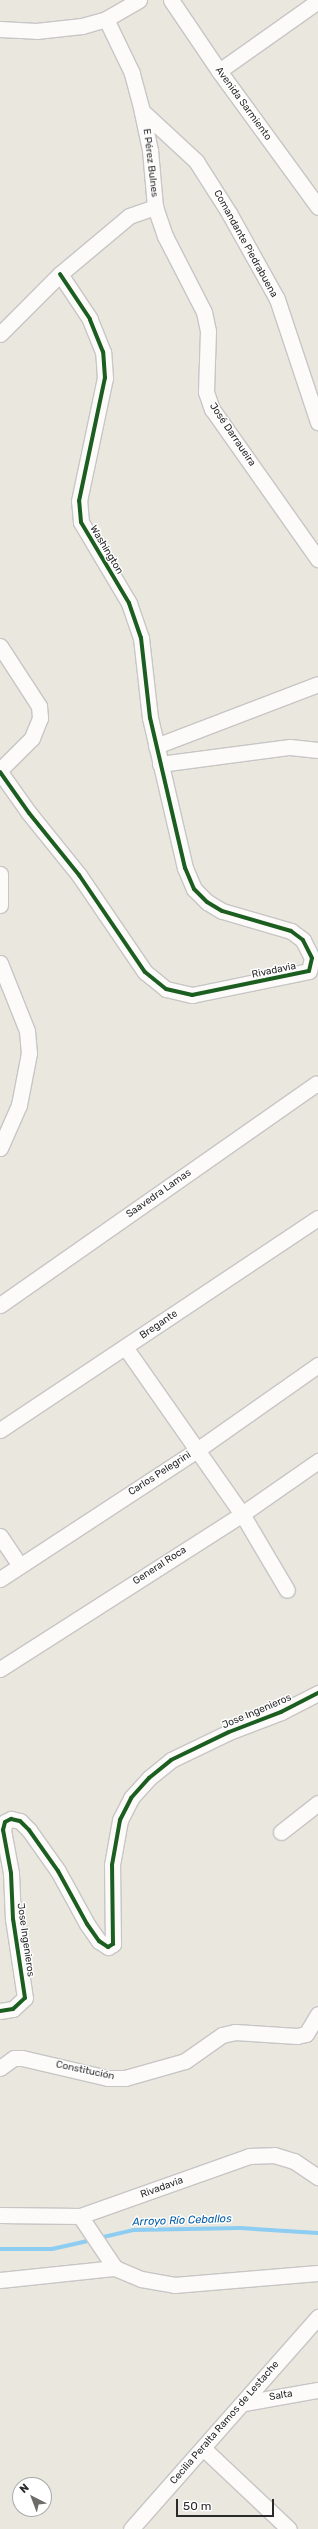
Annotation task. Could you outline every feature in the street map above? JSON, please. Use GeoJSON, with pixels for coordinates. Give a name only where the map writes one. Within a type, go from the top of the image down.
{"type":"FeatureCollection","features":[{"type":"Feature","properties":{"kind":"street"},"geometry":{"type":"LineString","coordinates":[[0,29],[36,31],[82,26],[106,19],[139,0]]}},
{"type":"Feature","properties":{"kind":"street","name":"Avenida Sarmiento"},"geometry":{"type":"LineString","coordinates":[[171,0],[219,71],[318,207]]}},
{"type":"Feature","properties":{"kind":"street"},"geometry":{"type":"LineString","coordinates":[[219,71],[318,0]]}},
{"type":"Feature","properties":{"kind":"street","name":"E Pérez Bulnes"},"geometry":{"type":"LineString","coordinates":[[0,334],[60,274],[129,216],[156,207],[150,150],[132,73],[106,19]]}},
{"type":"Feature","properties":{"kind":"street","name":"Comandante Piedrabuena"},"geometry":{"type":"LineString","coordinates":[[142,111],[196,161],[277,299],[318,422]]}},
{"type":"Feature","properties":{"kind":"street","name":"José Darraueira"},"geometry":{"type":"LineString","coordinates":[[156,207],[165,236],[204,312],[208,330],[206,392],[212,409],[318,559]]}},
{"type":"Feature","properties":{"kind":"street","name":"Washington"},"geometry":{"type":"LineString","coordinates":[[60,274],[90,319],[103,352],[105,378],[79,501],[80,522],[129,603],[141,638],[150,718],[156,746]]}},
{"type":"Feature","properties":{"kind":"street"},"geometry":{"type":"LineString","coordinates":[[0,646],[39,706],[40,718],[32,738],[0,771]]}},
{"type":"Feature","properties":{"kind":"street"},"geometry":{"type":"LineString","coordinates":[[156,746],[318,684]]}},
{"type":"Feature","properties":{"kind":"street","name":"Rivadavia"},"geometry":{"type":"LineString","coordinates":[[0,771],[29,813],[79,875],[145,972],[166,989],[192,995],[309,971],[312,958],[302,940],[291,931],[222,911],[207,902],[194,890],[184,868],[156,746]]}},
{"type":"Feature","properties":{"kind":"street"},"geometry":{"type":"LineString","coordinates":[[160,764],[290,747],[318,750]]}},
{"type":"Feature","properties":{"kind":"street"},"geometry":{"type":"LineString","coordinates":[[0,874],[0,905]]}},
{"type":"Feature","properties":{"kind":"street"},"geometry":{"type":"LineString","coordinates":[[0,963],[27,1031],[29,1053],[19,1105],[0,1148]]}},
{"type":"Feature","properties":{"kind":"street","name":"Saavedra Lamas"},"geometry":{"type":"LineString","coordinates":[[0,1305],[316,1084],[318,1085]]}},
{"type":"Feature","properties":{"kind":"street","name":"Bregante"},"geometry":{"type":"LineString","coordinates":[[0,1430],[318,1218]]}},
{"type":"Feature","properties":{"kind":"street"},"geometry":{"type":"LineString","coordinates":[[125,1348],[242,1514],[287,1590]]}},
{"type":"Feature","properties":{"kind":"street","name":"Carlos Pelegrini"},"geometry":{"type":"LineString","coordinates":[[0,1579],[197,1450],[318,1366]]}},
{"type":"Feature","properties":{"kind":"street","name":"General Roca"},"geometry":{"type":"LineString","coordinates":[[0,1669],[242,1514],[318,1461]]}},
{"type":"Feature","properties":{"kind":"street"},"geometry":{"type":"LineString","coordinates":[[0,1536],[20,1566]]}},
{"type":"Feature","properties":{"kind":"street","name":"Jose Ingenieros"},"geometry":{"type":"LineString","coordinates":[[0,2011],[13,2009],[25,1998],[5,1876],[3,1830],[5,1822],[11,1819],[20,1821],[29,1830],[58,1871],[87,1924],[100,1941],[108,1947],[113,1944],[112,1865],[120,1820],[131,1798],[149,1778],[171,1760],[229,1732],[281,1712],[318,1693]]}},
{"type":"Feature","properties":{"kind":"street"},"geometry":{"type":"LineString","coordinates":[[281,1832],[318,1803]]}},
{"type":"Feature","properties":{"kind":"street","name":"Constitución"},"geometry":{"type":"LineString","coordinates":[[0,2068],[14,2058],[22,2058],[108,2078],[125,2078],[185,2061],[222,2035],[234,2032],[297,2036],[306,2034],[312,2028],[318,2014]]}},
{"type":"Feature","properties":{"kind":"street","name":"Rivadavia"},"geometry":{"type":"LineString","coordinates":[[0,2215],[80,2216],[249,2156],[274,2155],[294,2161],[318,2176]]}},
{"type":"Feature","properties":{"kind":"street"},"geometry":{"type":"LineString","coordinates":[[80,2216],[111,2262],[141,2279],[174,2285],[318,2273]]}},
{"type":"Feature","properties":{"kind":"street"},"geometry":{"type":"LineString","coordinates":[[0,2280],[111,2262]]}},
{"type":"Feature","properties":{"kind":"street","name":"Cecilia Peralta Ramos de Lestache"},"geometry":{"type":"LineString","coordinates":[[136,2527],[318,2317]]}},
{"type":"Feature","properties":{"kind":"street","name":"Salta"},"geometry":{"type":"LineString","coordinates":[[244,2403],[318,2390]]}},
{"type":"Feature","properties":{"kind":"street"},"geometry":{"type":"LineString","coordinates":[[204,2448],[289,2529]]}},
{"type":"Feature","properties":{"kind":"waterway","name":"Arroyo Río Ceballos"},"geometry":{"type":"LineString","coordinates":[[99,2238],[134,2230],[240,2228],[318,2233]]}},
{"type":"Feature","properties":{"kind":"waterway","name":"Arroyo Río Ceballos"},"geometry":{"type":"LineString","coordinates":[[0,2249],[52,2249],[92,2240]]}},
{"type":"Feature","properties":{"kind":"cycle path"},"geometry":{"type":"LineString","coordinates":[[0,772],[29,813],[79,875],[145,972],[166,989],[192,995],[309,971],[312,958],[303,940],[291,931],[222,911],[207,902],[194,889],[185,868],[150,718],[141,638],[129,603],[81,522],[79,501],[105,378],[103,352],[90,319],[60,274]]}},
{"type":"Feature","properties":{"kind":"cycle path"},"geometry":{"type":"LineString","coordinates":[[0,2011],[13,2009],[25,1998],[13,1919],[11,1873],[3,1830],[5,1822],[11,1819],[20,1821],[29,1830],[58,1871],[87,1924],[99,1941],[108,1947],[113,1944],[112,1865],[120,1820],[131,1798],[149,1778],[171,1760],[229,1732],[281,1712],[318,1693]]}}]}
